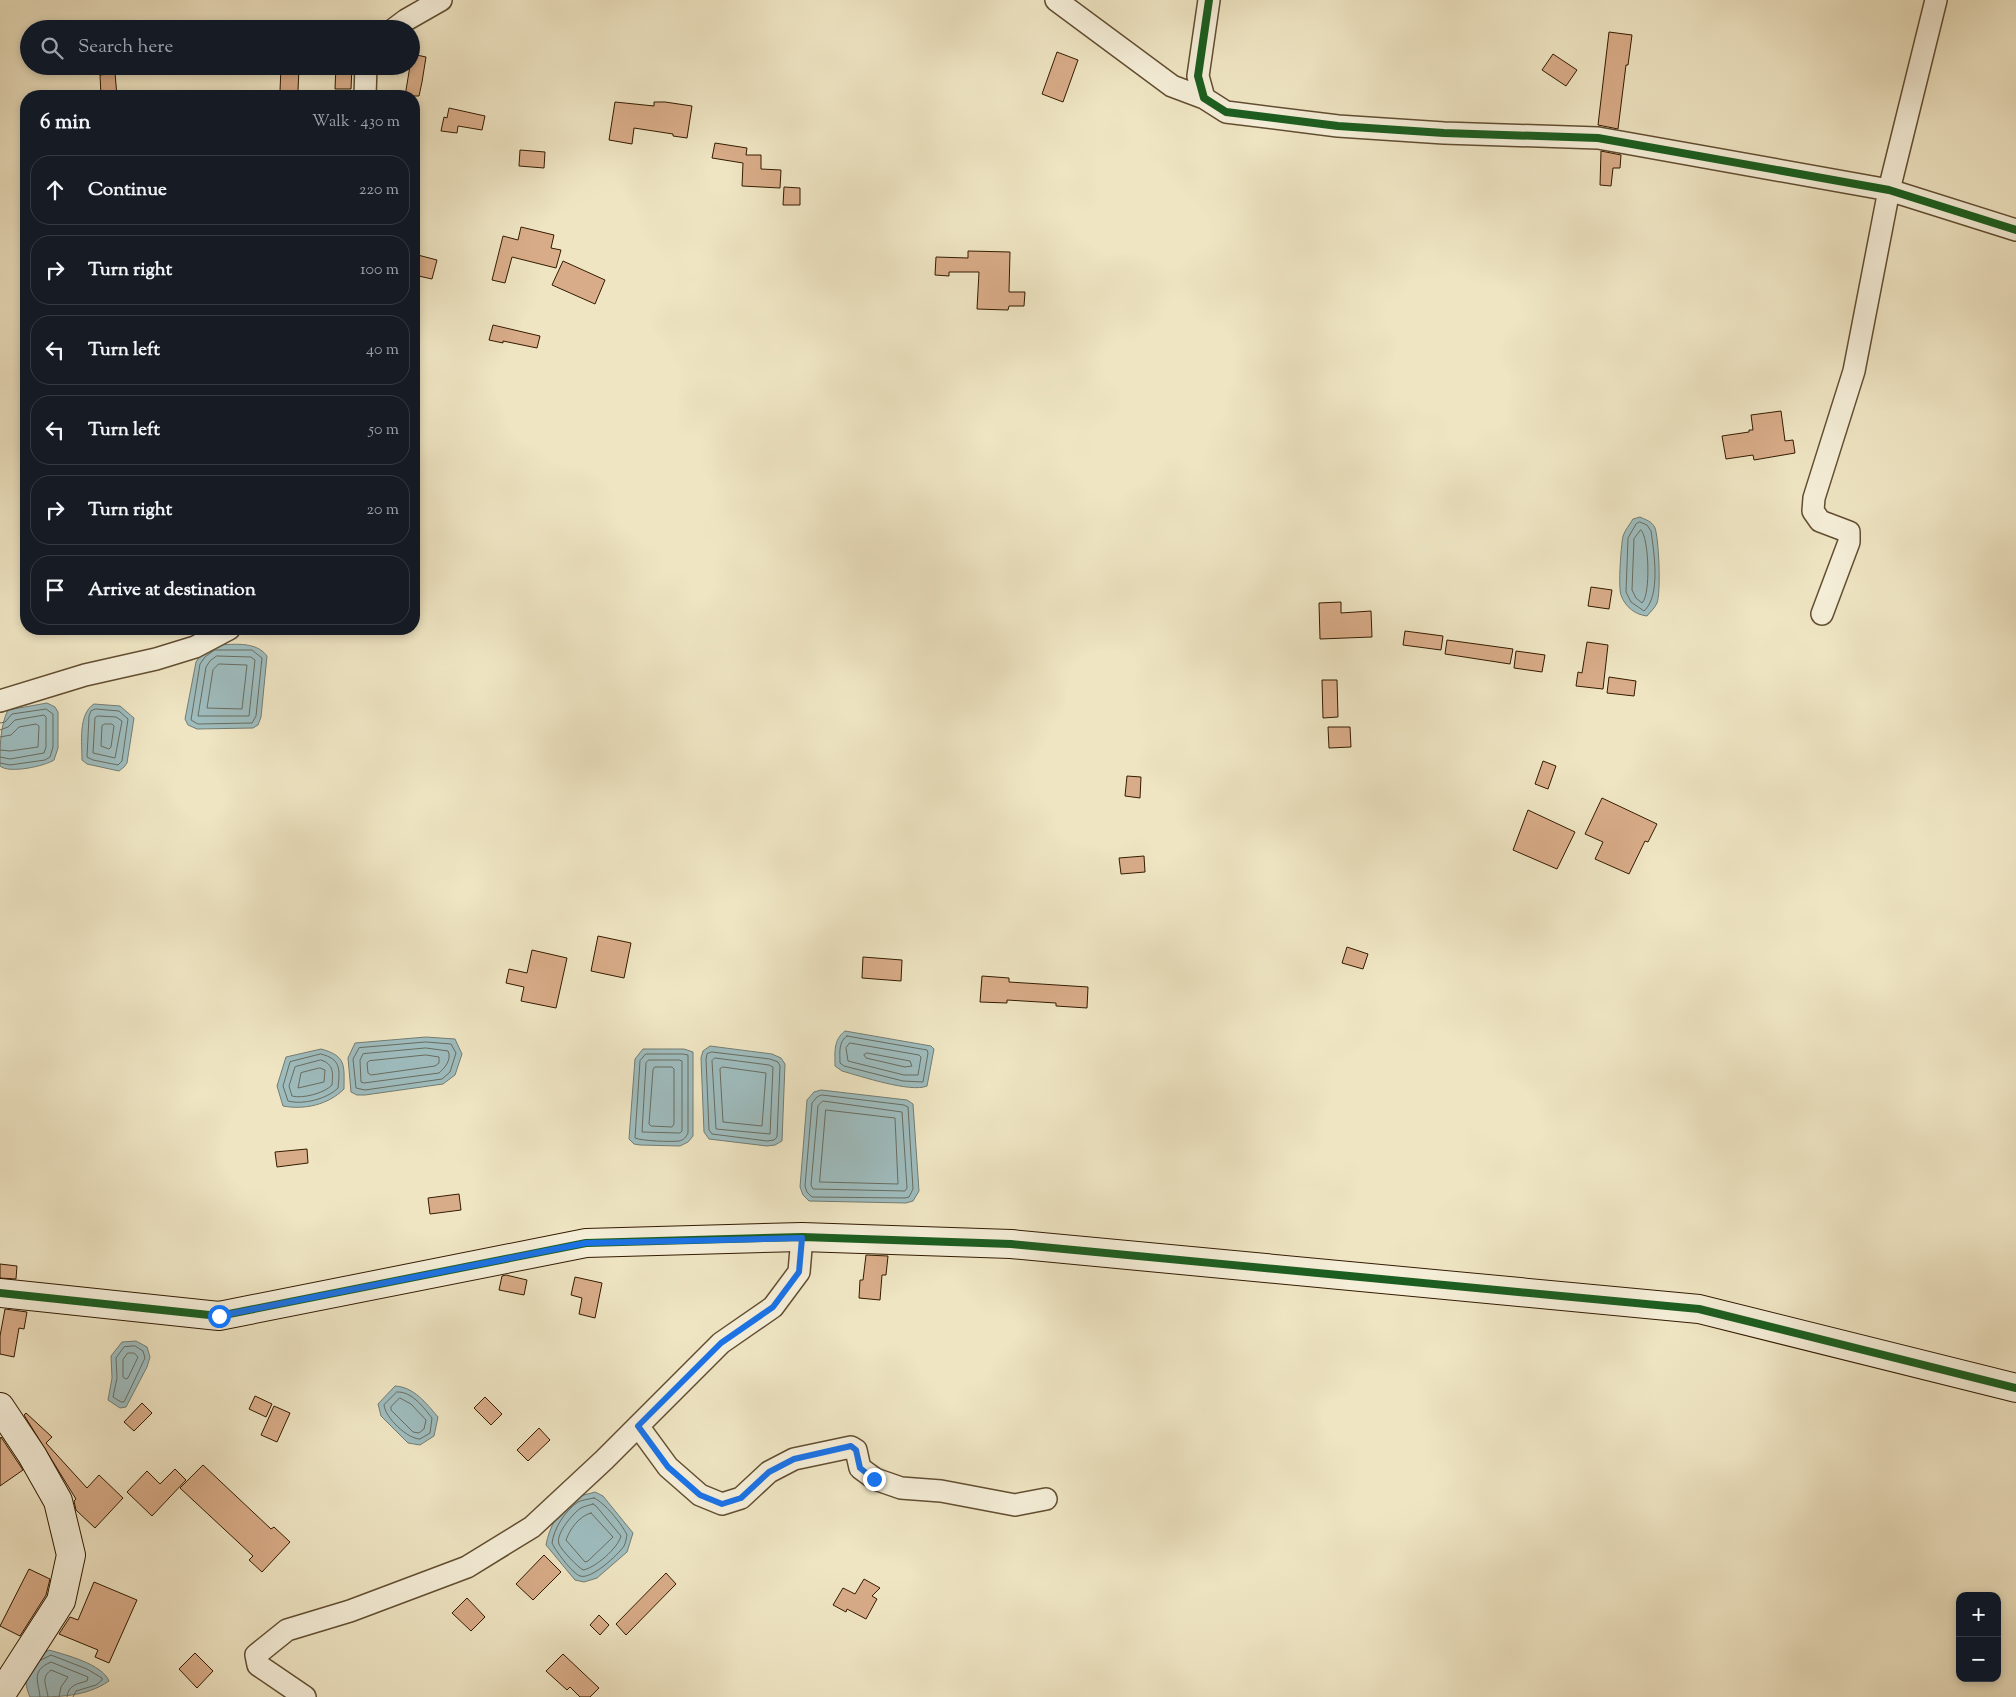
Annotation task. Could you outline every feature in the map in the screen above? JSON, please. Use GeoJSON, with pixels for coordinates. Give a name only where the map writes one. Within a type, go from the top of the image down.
{"type":"FeatureCollection","features":[{"type":"Feature","properties":{"kind":"street"},"geometry":{"type":"LineString","coordinates":[[406,20],[441,0]]}},
{"type":"Feature","properties":{"kind":"street"},"geometry":{"type":"LineString","coordinates":[[1056,0],[1172,86],[1204,98],[1226,112],[1338,126],[1444,133],[1598,138],[1889,190],[2016,230]]}},
{"type":"Feature","properties":{"kind":"street"},"geometry":{"type":"LineString","coordinates":[[1204,98],[1198,76],[1210,0]]}},
{"type":"Feature","properties":{"kind":"street"},"geometry":{"type":"LineString","coordinates":[[1822,614],[1849,542],[1849,532],[1820,521],[1813,511],[1814,498],[1854,371],[1889,190],[1936,0]]}},
{"type":"Feature","properties":{"kind":"street"},"geometry":{"type":"LineString","coordinates":[[365,90],[366,75]]}},
{"type":"Feature","properties":{"kind":"street"},"geometry":{"type":"LineString","coordinates":[[0,702],[85,676],[156,660],[195,647],[218,635]]}},
{"type":"Feature","properties":{"kind":"street"},"geometry":{"type":"LineString","coordinates":[[305,1697],[258,1665],[256,1655],[287,1630],[350,1611],[467,1566],[532,1527],[638,1426],[721,1343],[773,1307],[799,1272],[802,1238]]}},
{"type":"Feature","properties":{"kind":"street"},"geometry":{"type":"LineString","coordinates":[[0,1293],[219,1316],[586,1243],[802,1238],[1011,1244],[1698,1309],[2016,1388]]}},
{"type":"Feature","properties":{"kind":"street"},"geometry":{"type":"LineString","coordinates":[[0,1407],[32,1455],[58,1502],[71,1555],[61,1601],[0,1696]]}},
{"type":"Feature","properties":{"kind":"street"},"geometry":{"type":"LineString","coordinates":[[638,1426],[668,1467],[700,1495],[722,1504],[741,1498],[769,1472],[794,1459],[851,1446],[856,1450],[860,1468],[874,1479],[901,1488],[941,1491],[1014,1505],[1046,1499]]}},
{"type":"Feature","properties":{"kind":"water"},"geometry":{"type":"Polygon","coordinates":[[[1640,517],[1651,522],[1655,528],[1658,554],[1658,597],[1656,605],[1647,616],[1635,612],[1628,607],[1620,591],[1623,536],[1633,519],[1640,517]]]}},
{"type":"Feature","properties":{"kind":"water"},"geometry":{"type":"Polygon","coordinates":[[[213,645],[250,645],[267,656],[261,717],[258,725],[253,728],[197,729],[188,725],[185,719],[196,662],[202,653],[213,645]]]}},
{"type":"Feature","properties":{"kind":"water"},"geometry":{"type":"Polygon","coordinates":[[[47,703],[55,707],[58,712],[58,748],[54,760],[35,767],[19,769],[0,766],[2,730],[8,710],[47,703]]]}},
{"type":"Feature","properties":{"kind":"water"},"geometry":{"type":"Polygon","coordinates":[[[94,704],[120,706],[134,718],[127,763],[119,771],[87,764],[82,760],[83,722],[85,715],[94,704]]]}},
{"type":"Feature","properties":{"kind":"water"},"geometry":{"type":"Polygon","coordinates":[[[845,1031],[931,1046],[934,1049],[927,1086],[919,1088],[898,1086],[842,1071],[835,1066],[835,1052],[838,1038],[845,1031]]]}},
{"type":"Feature","properties":{"kind":"water"},"geometry":{"type":"Polygon","coordinates":[[[426,1037],[455,1039],[462,1054],[455,1075],[443,1084],[365,1095],[357,1095],[351,1092],[348,1058],[355,1043],[426,1037]]]}},
{"type":"Feature","properties":{"kind":"water"},"geometry":{"type":"Polygon","coordinates":[[[710,1046],[772,1054],[781,1058],[785,1064],[782,1141],[775,1145],[767,1146],[709,1139],[704,1132],[701,1058],[703,1051],[710,1046]]]}},
{"type":"Feature","properties":{"kind":"water"},"geometry":{"type":"Polygon","coordinates":[[[321,1049],[336,1055],[340,1059],[344,1068],[344,1089],[331,1099],[315,1105],[307,1107],[283,1106],[277,1086],[286,1057],[321,1049]]]}},
{"type":"Feature","properties":{"kind":"water"},"geometry":{"type":"Polygon","coordinates":[[[643,1049],[684,1049],[693,1052],[693,1136],[688,1142],[680,1146],[640,1145],[634,1144],[629,1139],[635,1059],[643,1049]]]}},
{"type":"Feature","properties":{"kind":"water"},"geometry":{"type":"Polygon","coordinates":[[[821,1090],[907,1100],[913,1104],[919,1191],[913,1201],[906,1203],[809,1201],[803,1195],[800,1187],[807,1100],[814,1092],[821,1090]]]}},
{"type":"Feature","properties":{"kind":"water"},"geometry":{"type":"Polygon","coordinates":[[[136,1341],[147,1347],[150,1357],[147,1367],[126,1407],[120,1408],[108,1400],[112,1378],[111,1356],[122,1342],[136,1341]]]}},
{"type":"Feature","properties":{"kind":"water"},"geometry":{"type":"Polygon","coordinates":[[[395,1386],[408,1389],[414,1393],[438,1417],[434,1436],[420,1445],[408,1443],[381,1416],[378,1404],[395,1386]]]}},
{"type":"Feature","properties":{"kind":"water"},"geometry":{"type":"Polygon","coordinates":[[[595,1492],[603,1496],[633,1533],[627,1552],[597,1578],[584,1582],[575,1580],[546,1545],[552,1525],[564,1507],[575,1498],[595,1492]]]}},
{"type":"Feature","properties":{"kind":"water"},"geometry":{"type":"Polygon","coordinates":[[[49,1650],[91,1665],[105,1675],[109,1681],[81,1693],[30,1697],[26,1682],[28,1669],[36,1659],[49,1650]]]}},
{"type":"Feature","properties":{"kind":"building"},"geometry":{"type":"Polygon","coordinates":[[[1609,32],[1632,35],[1628,65],[1626,65],[1618,129],[1598,125],[1609,32]]]}},
{"type":"Feature","properties":{"kind":"building"},"geometry":{"type":"Polygon","coordinates":[[[1057,52],[1078,60],[1063,102],[1042,94],[1057,52]]]}},
{"type":"Feature","properties":{"kind":"building"},"geometry":{"type":"Polygon","coordinates":[[[1553,54],[1577,70],[1566,86],[1542,70],[1553,54]]]}},
{"type":"Feature","properties":{"kind":"building"},"geometry":{"type":"Polygon","coordinates":[[[420,56],[426,57],[420,91],[406,90],[408,75],[420,75],[420,56]]]}},
{"type":"Feature","properties":{"kind":"building"},"geometry":{"type":"Polygon","coordinates":[[[100,75],[115,75],[116,90],[101,90],[100,75]]]}},
{"type":"Feature","properties":{"kind":"building"},"geometry":{"type":"Polygon","coordinates":[[[281,75],[299,75],[298,90],[280,90],[281,75]]]}},
{"type":"Feature","properties":{"kind":"building"},"geometry":{"type":"Polygon","coordinates":[[[336,75],[352,75],[351,89],[335,89],[336,75]]]}},
{"type":"Feature","properties":{"kind":"building"},"geometry":{"type":"Polygon","coordinates":[[[615,102],[654,106],[654,102],[665,102],[692,106],[687,138],[634,128],[632,144],[609,140],[615,102]]]}},
{"type":"Feature","properties":{"kind":"building"},"geometry":{"type":"Polygon","coordinates":[[[449,108],[485,116],[482,130],[458,126],[457,133],[441,131],[444,117],[447,118],[449,108]]]}},
{"type":"Feature","properties":{"kind":"building"},"geometry":{"type":"Polygon","coordinates":[[[715,143],[747,148],[746,155],[761,155],[761,169],[781,170],[780,188],[742,186],[743,163],[712,158],[715,143]]]}},
{"type":"Feature","properties":{"kind":"building"},"geometry":{"type":"Polygon","coordinates":[[[520,150],[545,152],[544,168],[519,166],[520,150]]]}},
{"type":"Feature","properties":{"kind":"building"},"geometry":{"type":"Polygon","coordinates":[[[1601,151],[1621,155],[1620,168],[1613,168],[1611,186],[1600,185],[1601,151]]]}},
{"type":"Feature","properties":{"kind":"building"},"geometry":{"type":"Polygon","coordinates":[[[784,187],[800,188],[800,205],[783,205],[784,187]]]}},
{"type":"Feature","properties":{"kind":"building"},"geometry":{"type":"Polygon","coordinates":[[[521,227],[554,235],[551,248],[561,250],[556,268],[512,257],[505,283],[492,280],[503,236],[518,240],[521,227]]]}},
{"type":"Feature","properties":{"kind":"building"},"geometry":{"type":"Polygon","coordinates":[[[968,251],[1010,252],[1009,292],[1025,292],[1024,306],[1009,306],[1008,310],[977,309],[979,272],[949,272],[949,276],[935,275],[936,257],[968,258],[968,251]]]}},
{"type":"Feature","properties":{"kind":"building"},"geometry":{"type":"Polygon","coordinates":[[[420,256],[437,260],[432,279],[420,276],[420,256]]]}},
{"type":"Feature","properties":{"kind":"building"},"geometry":{"type":"Polygon","coordinates":[[[563,261],[605,280],[595,304],[552,285],[563,261]]]}},
{"type":"Feature","properties":{"kind":"building"},"geometry":{"type":"Polygon","coordinates":[[[493,325],[540,336],[537,348],[489,340],[493,325]]]}},
{"type":"Feature","properties":{"kind":"building"},"geometry":{"type":"Polygon","coordinates":[[[1781,411],[1785,441],[1793,440],[1795,453],[1754,460],[1753,455],[1726,459],[1722,436],[1753,430],[1751,415],[1781,411]]]}},
{"type":"Feature","properties":{"kind":"building"},"geometry":{"type":"Polygon","coordinates":[[[1591,587],[1612,590],[1609,609],[1588,606],[1591,587]]]}},
{"type":"Feature","properties":{"kind":"building"},"geometry":{"type":"Polygon","coordinates":[[[1341,602],[1341,613],[1371,611],[1372,637],[1320,639],[1319,603],[1341,602]]]}},
{"type":"Feature","properties":{"kind":"building"},"geometry":{"type":"Polygon","coordinates":[[[1405,631],[1443,636],[1441,650],[1403,645],[1405,631]]]}},
{"type":"Feature","properties":{"kind":"building"},"geometry":{"type":"Polygon","coordinates":[[[1447,640],[1513,649],[1510,664],[1445,654],[1447,640]]]}},
{"type":"Feature","properties":{"kind":"building"},"geometry":{"type":"Polygon","coordinates":[[[1587,642],[1608,645],[1603,689],[1576,686],[1578,672],[1582,673],[1587,642]]]}},
{"type":"Feature","properties":{"kind":"building"},"geometry":{"type":"Polygon","coordinates":[[[1516,651],[1545,655],[1542,672],[1514,668],[1516,651]]]}},
{"type":"Feature","properties":{"kind":"building"},"geometry":{"type":"Polygon","coordinates":[[[1609,677],[1636,681],[1634,696],[1607,693],[1609,677]]]}},
{"type":"Feature","properties":{"kind":"building"},"geometry":{"type":"Polygon","coordinates":[[[1322,680],[1337,680],[1338,717],[1323,718],[1322,680]]]}},
{"type":"Feature","properties":{"kind":"building"},"geometry":{"type":"Polygon","coordinates":[[[1328,727],[1350,727],[1351,747],[1329,748],[1328,727]]]}},
{"type":"Feature","properties":{"kind":"building"},"geometry":{"type":"Polygon","coordinates":[[[1543,761],[1556,766],[1548,789],[1535,784],[1543,761]]]}},
{"type":"Feature","properties":{"kind":"building"},"geometry":{"type":"Polygon","coordinates":[[[1127,776],[1141,777],[1140,798],[1125,796],[1127,776]]]}},
{"type":"Feature","properties":{"kind":"building"},"geometry":{"type":"Polygon","coordinates":[[[1602,798],[1657,824],[1648,842],[1645,841],[1629,874],[1595,859],[1603,842],[1585,834],[1602,798]]]}},
{"type":"Feature","properties":{"kind":"building"},"geometry":{"type":"Polygon","coordinates":[[[1528,810],[1575,832],[1557,869],[1513,850],[1528,810]]]}},
{"type":"Feature","properties":{"kind":"building"},"geometry":{"type":"Polygon","coordinates":[[[1144,856],[1145,872],[1121,874],[1119,858],[1144,856]]]}},
{"type":"Feature","properties":{"kind":"building"},"geometry":{"type":"Polygon","coordinates":[[[598,936],[631,943],[624,978],[591,971],[598,936]]]}},
{"type":"Feature","properties":{"kind":"building"},"geometry":{"type":"Polygon","coordinates":[[[1347,947],[1368,954],[1363,969],[1342,963],[1347,947]]]}},
{"type":"Feature","properties":{"kind":"building"},"geometry":{"type":"Polygon","coordinates":[[[532,950],[567,958],[556,1008],[521,1001],[524,987],[506,983],[509,969],[527,973],[532,950]]]}},
{"type":"Feature","properties":{"kind":"building"},"geometry":{"type":"Polygon","coordinates":[[[863,957],[902,960],[901,981],[862,978],[863,957]]]}},
{"type":"Feature","properties":{"kind":"building"},"geometry":{"type":"Polygon","coordinates":[[[982,976],[1009,978],[1009,982],[1088,987],[1087,1008],[1056,1006],[1056,1003],[1007,1000],[1007,1003],[980,1002],[982,976]]]}},
{"type":"Feature","properties":{"kind":"building"},"geometry":{"type":"Polygon","coordinates":[[[307,1149],[308,1163],[277,1167],[275,1152],[307,1149]]]}},
{"type":"Feature","properties":{"kind":"building"},"geometry":{"type":"Polygon","coordinates":[[[459,1194],[461,1210],[430,1214],[428,1198],[459,1194]]]}},
{"type":"Feature","properties":{"kind":"building"},"geometry":{"type":"Polygon","coordinates":[[[866,1255],[888,1256],[886,1275],[882,1275],[880,1300],[859,1298],[860,1280],[863,1280],[866,1255]]]}},
{"type":"Feature","properties":{"kind":"building"},"geometry":{"type":"Polygon","coordinates":[[[0,1264],[17,1266],[16,1279],[0,1278],[0,1264]]]}},
{"type":"Feature","properties":{"kind":"building"},"geometry":{"type":"Polygon","coordinates":[[[506,1275],[527,1280],[524,1295],[499,1290],[502,1276],[506,1275]]]}},
{"type":"Feature","properties":{"kind":"building"},"geometry":{"type":"Polygon","coordinates":[[[575,1277],[602,1283],[595,1318],[579,1314],[582,1298],[571,1295],[575,1277]]]}},
{"type":"Feature","properties":{"kind":"building"},"geometry":{"type":"Polygon","coordinates":[[[5,1309],[27,1312],[24,1329],[19,1328],[14,1357],[0,1354],[0,1336],[5,1309]]]}},
{"type":"Feature","properties":{"kind":"building"},"geometry":{"type":"Polygon","coordinates":[[[255,1396],[272,1404],[266,1417],[249,1409],[255,1396]]]}},
{"type":"Feature","properties":{"kind":"building"},"geometry":{"type":"Polygon","coordinates":[[[485,1397],[502,1414],[491,1425],[474,1408],[485,1397]]]}},
{"type":"Feature","properties":{"kind":"building"},"geometry":{"type":"Polygon","coordinates":[[[142,1403],[152,1413],[134,1431],[124,1422],[142,1403]]]}},
{"type":"Feature","properties":{"kind":"building"},"geometry":{"type":"Polygon","coordinates":[[[274,1406],[290,1413],[277,1442],[261,1435],[274,1406]]]}},
{"type":"Feature","properties":{"kind":"building"},"geometry":{"type":"Polygon","coordinates":[[[26,1413],[52,1437],[46,1443],[87,1488],[99,1475],[123,1498],[95,1528],[76,1510],[74,1501],[76,1499],[24,1415],[26,1413]]]}},
{"type":"Feature","properties":{"kind":"building"},"geometry":{"type":"Polygon","coordinates":[[[539,1428],[550,1440],[528,1461],[517,1450],[539,1428]]]}},
{"type":"Feature","properties":{"kind":"building"},"geometry":{"type":"Polygon","coordinates":[[[1,1437],[23,1470],[0,1486],[0,1439],[1,1437]]]}},
{"type":"Feature","properties":{"kind":"building"},"geometry":{"type":"Polygon","coordinates":[[[203,1465],[271,1529],[274,1527],[290,1542],[262,1572],[249,1560],[253,1556],[180,1488],[203,1465]]]}},
{"type":"Feature","properties":{"kind":"building"},"geometry":{"type":"Polygon","coordinates":[[[175,1469],[186,1480],[152,1516],[127,1492],[147,1471],[160,1484],[175,1469]]]}},
{"type":"Feature","properties":{"kind":"building"},"geometry":{"type":"Polygon","coordinates":[[[544,1555],[561,1572],[533,1600],[516,1584],[544,1555]]]}},
{"type":"Feature","properties":{"kind":"building"},"geometry":{"type":"Polygon","coordinates":[[[29,1569],[50,1579],[46,1595],[20,1636],[0,1626],[29,1569]]]}},
{"type":"Feature","properties":{"kind":"building"},"geometry":{"type":"Polygon","coordinates":[[[666,1573],[676,1584],[626,1635],[616,1624],[666,1573]]]}},
{"type":"Feature","properties":{"kind":"building"},"geometry":{"type":"Polygon","coordinates":[[[864,1579],[880,1588],[872,1596],[877,1599],[866,1619],[847,1609],[846,1612],[833,1605],[843,1588],[855,1594],[864,1579]]]}},
{"type":"Feature","properties":{"kind":"building"},"geometry":{"type":"Polygon","coordinates":[[[94,1582],[137,1600],[109,1663],[95,1657],[98,1650],[59,1634],[70,1617],[78,1620],[94,1582]]]}},
{"type":"Feature","properties":{"kind":"building"},"geometry":{"type":"Polygon","coordinates":[[[467,1598],[485,1617],[471,1631],[452,1613],[467,1598]]]}},
{"type":"Feature","properties":{"kind":"building"},"geometry":{"type":"Polygon","coordinates":[[[599,1615],[609,1625],[600,1635],[590,1625],[599,1615]]]}},
{"type":"Feature","properties":{"kind":"building"},"geometry":{"type":"Polygon","coordinates":[[[195,1653],[213,1671],[197,1688],[179,1669],[195,1653]]]}},
{"type":"Feature","properties":{"kind":"building"},"geometry":{"type":"Polygon","coordinates":[[[563,1654],[599,1688],[590,1697],[580,1697],[570,1687],[567,1690],[546,1671],[563,1654]]]}},
{"type":"Feature","properties":{"kind":"cycle path"},"geometry":{"type":"LineString","coordinates":[[1209,0],[1198,76],[1204,98],[1226,112],[1338,126],[1444,133],[1598,138],[1889,190],[2016,230]]}},
{"type":"Feature","properties":{"kind":"cycle path"},"geometry":{"type":"LineString","coordinates":[[0,1293],[219,1316],[586,1243],[802,1237],[1011,1244],[1699,1309],[2016,1388]]}},
{"type":"Feature","properties":{"kind":"route"},"geometry":{"type":"LineString","coordinates":[[219,1316],[586,1243],[802,1238],[799,1272],[773,1307],[721,1343],[638,1426],[668,1467],[700,1495],[722,1504],[741,1498],[769,1472],[794,1459],[833,1452],[851,1446],[856,1450],[860,1468],[874,1479]]}}]}
